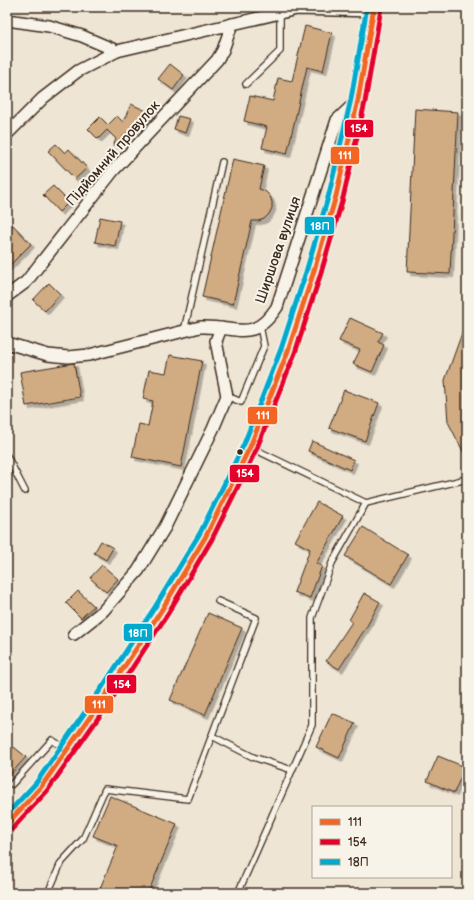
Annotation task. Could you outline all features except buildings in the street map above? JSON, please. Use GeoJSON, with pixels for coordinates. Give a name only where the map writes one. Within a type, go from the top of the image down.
{"type":"FeatureCollection","features":[{"type":"Feature","properties":{"kind":"street"},"geometry":{"type":"LineString","coordinates":[[7,134],[43,98],[78,70],[117,51],[297,8],[374,9],[358,100],[336,196],[313,274],[288,350],[250,446],[206,536],[161,612],[109,690],[41,787],[7,824]]}},
{"type":"Feature","properties":{"kind":"street"},"geometry":{"type":"LineString","coordinates":[[7,20],[49,26],[82,36],[117,51]]}},
{"type":"Feature","properties":{"kind":"street","name":"Підйомний провулок"},"geometry":{"type":"LineString","coordinates":[[7,296],[26,282],[113,171],[217,60],[223,50],[232,24]]}},
{"type":"Feature","properties":{"kind":"street","name":"Ширшова вулиця"},"geometry":{"type":"LineString","coordinates":[[260,326],[270,318],[277,307],[337,120],[358,100]]}},
{"type":"Feature","properties":{"kind":"street"},"geometry":{"type":"LineString","coordinates":[[7,342],[48,355],[68,357],[89,355],[200,327],[242,331],[260,326]]}},
{"type":"Feature","properties":{"kind":"street"},"geometry":{"type":"LineString","coordinates":[[74,634],[104,611],[138,571],[165,527],[214,429],[226,396],[216,341],[221,328]]}},
{"type":"Feature","properties":{"kind":"lane"},"geometry":{"type":"LineString","coordinates":[[246,84],[280,51],[280,13]]}},
{"type":"Feature","properties":{"kind":"lane"},"geometry":{"type":"LineString","coordinates":[[184,331],[222,162]]}},
{"type":"Feature","properties":{"kind":"lane"},"geometry":{"type":"LineString","coordinates":[[226,396],[241,402],[264,346],[260,326]]}},
{"type":"Feature","properties":{"kind":"lane"},"geometry":{"type":"LineString","coordinates":[[250,446],[366,503],[467,479]]}},
{"type":"Feature","properties":{"kind":"lane"},"geometry":{"type":"LineString","coordinates":[[7,456],[25,491]]}},
{"type":"Feature","properties":{"kind":"lane"},"geometry":{"type":"LineString","coordinates":[[238,893],[312,726],[312,618],[332,563],[366,503]]}},
{"type":"Feature","properties":{"kind":"lane"},"geometry":{"type":"LineString","coordinates":[[48,893],[61,863],[83,839],[104,788],[188,799],[256,618],[218,601]]}},
{"type":"Feature","properties":{"kind":"lane"},"geometry":{"type":"LineString","coordinates":[[212,736],[253,757],[292,770]]}},
{"type":"Feature","properties":{"kind":"lane"},"geometry":{"type":"LineString","coordinates":[[12,784],[52,740],[67,750]]}},
{"type":"Feature","properties":{"kind":"transit line","name":"18П"},"geometry":{"type":"LineString","coordinates":[[7,814],[36,783],[155,607],[200,533],[244,444],[281,349],[329,194],[351,99],[367,7]]}},
{"type":"Feature","properties":{"kind":"transit line","name":"111"},"geometry":{"type":"LineString","coordinates":[[7,824],[41,787],[109,690],[161,611],[206,536],[250,447],[288,351],[336,196],[358,100],[374,7]]}},
{"type":"Feature","properties":{"kind":"transit line","name":"154"},"geometry":{"type":"LineString","coordinates":[[12,829],[47,791],[115,694],[167,615],[212,539],[256,450],[295,353],[343,198],[365,102],[381,8]]}}]}
